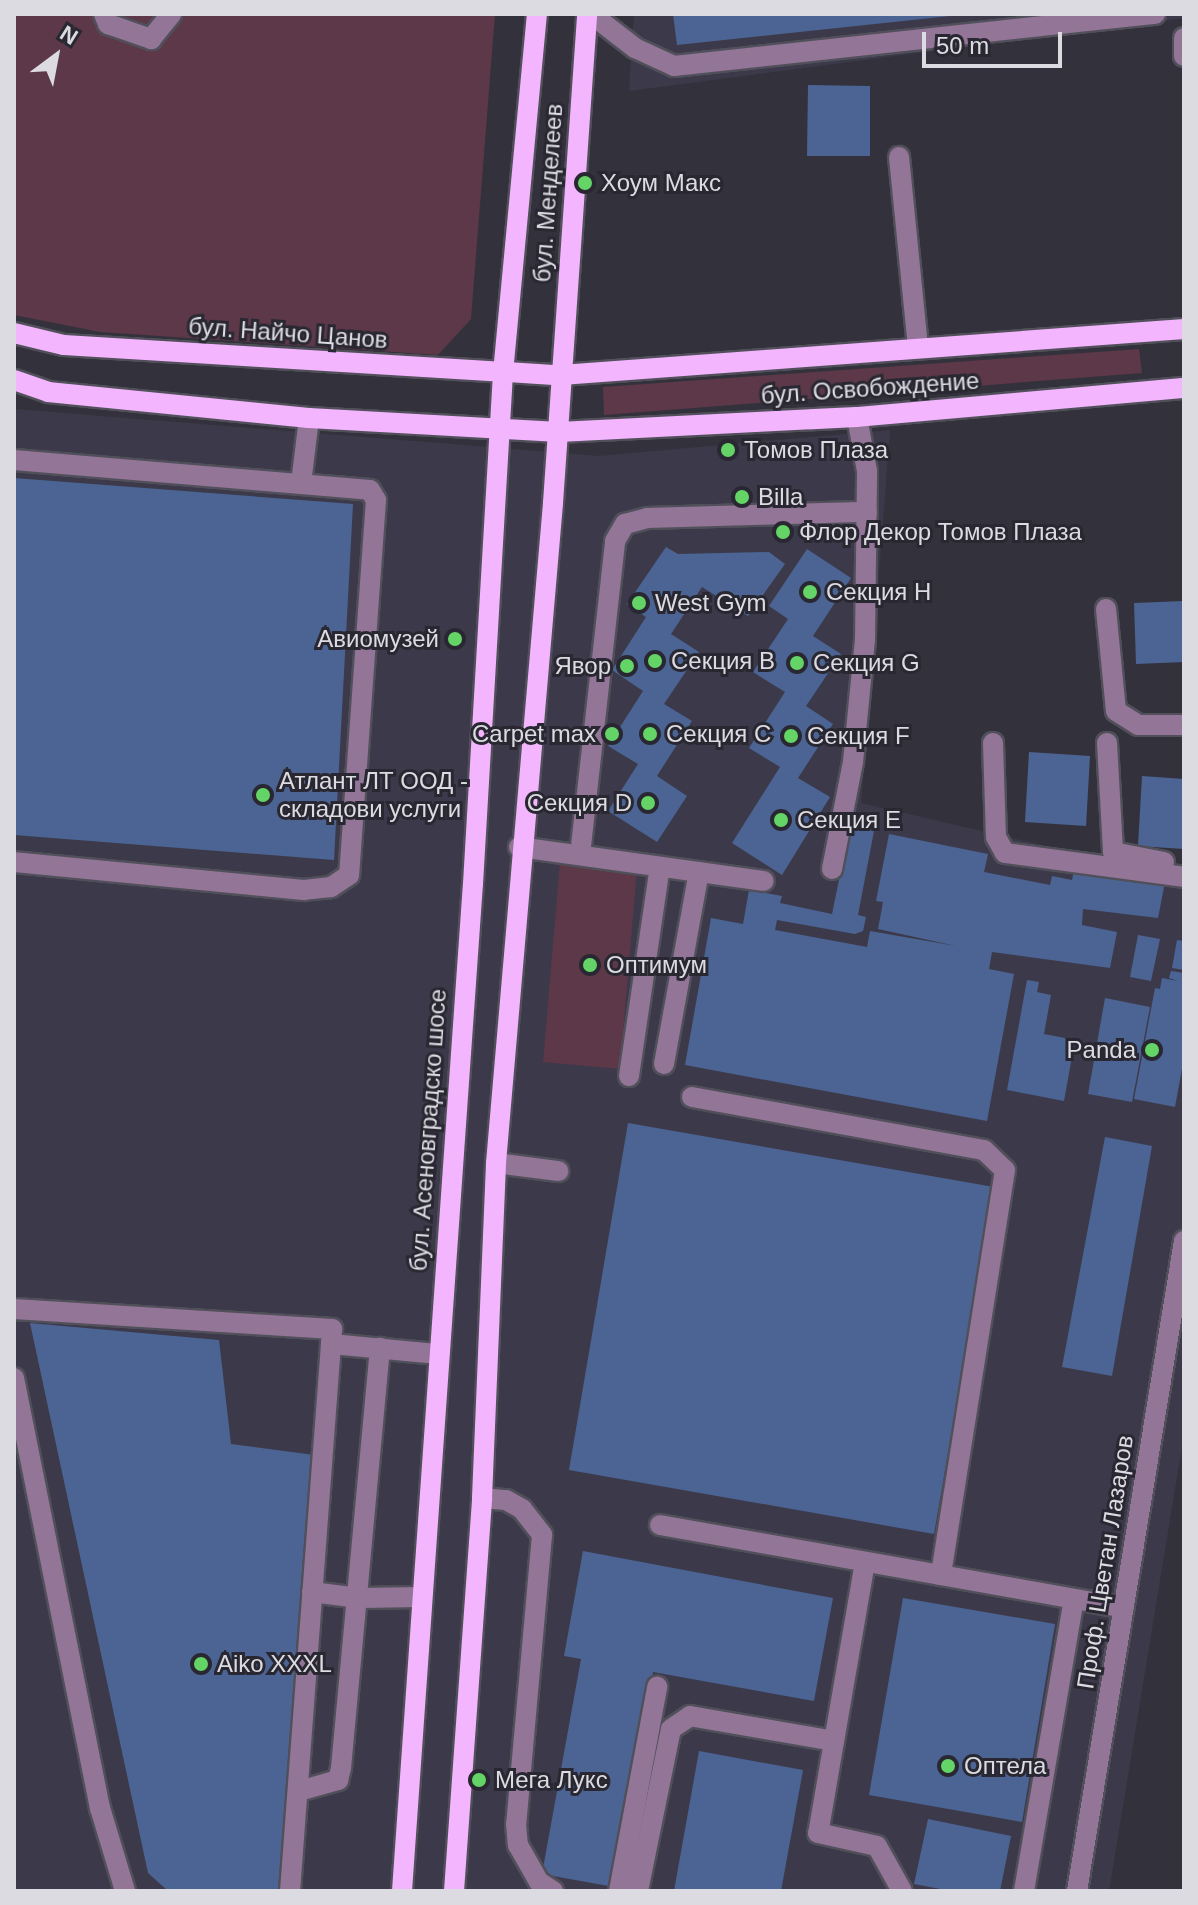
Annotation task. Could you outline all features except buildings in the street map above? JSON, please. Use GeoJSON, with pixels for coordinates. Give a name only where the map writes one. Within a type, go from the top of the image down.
{"type":"FeatureCollection","features":[{"type":"Feature","properties":{"kind":"main road","name":"бул. Менделеев"},"geometry":{"type":"LineString","coordinates":[[503,373],[537,14]]}},
{"type":"Feature","properties":{"kind":"main road","name":"бул. Менделеев"},"geometry":{"type":"LineString","coordinates":[[561,375],[589,14]]}},
{"type":"Feature","properties":{"kind":"main road","name":"бул. Освобождение"},"geometry":{"type":"LineString","coordinates":[[561,375],[1184,329]]}},
{"type":"Feature","properties":{"kind":"main road","name":"бул. Найчо Цанов"},"geometry":{"type":"LineString","coordinates":[[14,333],[64,345],[561,375]]}},
{"type":"Feature","properties":{"kind":"main road","name":"бул. Асеновградско шосе"},"geometry":{"type":"LineString","coordinates":[[402,1891],[437,1354],[473,884],[503,373]]}},
{"type":"Feature","properties":{"kind":"main road"},"geometry":{"type":"LineString","coordinates":[[454,1891],[482,1498],[496,1163],[519,847],[559,432],[561,375]]}},
{"type":"Feature","properties":{"kind":"main road"},"geometry":{"type":"LineString","coordinates":[[14,380],[48,392],[309,418],[559,432]]}},
{"type":"Feature","properties":{"kind":"main road","name":"бул. Освобождение"},"geometry":{"type":"LineString","coordinates":[[559,432],[857,417],[1184,388]]}},
{"type":"Feature","properties":{"kind":"street"},"geometry":{"type":"LineString","coordinates":[[104,14],[108,24],[151,39],[171,14]]}},
{"type":"Feature","properties":{"kind":"street"},"geometry":{"type":"LineString","coordinates":[[589,14],[635,48],[674,66],[1155,14]]}},
{"type":"Feature","properties":{"kind":"street"},"geometry":{"type":"LineString","coordinates":[[1184,38],[1184,56]]}},
{"type":"Feature","properties":{"kind":"street"},"geometry":{"type":"LineString","coordinates":[[899,157],[918,348]]}},
{"type":"Feature","properties":{"kind":"street"},"geometry":{"type":"LineString","coordinates":[[14,392],[48,392]]}},
{"type":"Feature","properties":{"kind":"street"},"geometry":{"type":"LineString","coordinates":[[832,869],[854,747],[865,640],[867,471],[857,417]]}},
{"type":"Feature","properties":{"kind":"street"},"geometry":{"type":"LineString","coordinates":[[301,484],[309,418]]}},
{"type":"Feature","properties":{"kind":"street"},"geometry":{"type":"LineString","coordinates":[[14,460],[370,490],[376,500],[349,875],[331,887],[304,890],[14,862]]}},
{"type":"Feature","properties":{"kind":"street"},"geometry":{"type":"LineString","coordinates":[[580,855],[615,541],[625,524],[647,518],[867,512]]}},
{"type":"Feature","properties":{"kind":"street"},"geometry":{"type":"LineString","coordinates":[[1106,609],[1116,711],[1138,725],[1184,725]]}},
{"type":"Feature","properties":{"kind":"street"},"geometry":{"type":"LineString","coordinates":[[993,743],[996,837],[1005,853],[1184,877]]}},
{"type":"Feature","properties":{"kind":"street"},"geometry":{"type":"LineString","coordinates":[[1107,743],[1113,852],[1184,866]]}},
{"type":"Feature","properties":{"kind":"street"},"geometry":{"type":"LineString","coordinates":[[519,847],[764,881]]}},
{"type":"Feature","properties":{"kind":"street"},"geometry":{"type":"LineString","coordinates":[[629,1076],[660,867]]}},
{"type":"Feature","properties":{"kind":"street"},"geometry":{"type":"LineString","coordinates":[[664,1064],[699,872]]}},
{"type":"Feature","properties":{"kind":"street"},"geometry":{"type":"LineString","coordinates":[[692,1097],[984,1150],[1005,1170],[941,1575]]}},
{"type":"Feature","properties":{"kind":"street"},"geometry":{"type":"LineString","coordinates":[[496,1163],[558,1171]]}},
{"type":"Feature","properties":{"kind":"street","name":"Проф. Цветан Лазаров"},"geometry":{"type":"LineString","coordinates":[[1077,1891],[1184,1241]]}},
{"type":"Feature","properties":{"kind":"street"},"geometry":{"type":"LineString","coordinates":[[14,1309],[332,1329],[290,1891]]}},
{"type":"Feature","properties":{"kind":"street"},"geometry":{"type":"LineString","coordinates":[[331,1344],[437,1354]]}},
{"type":"Feature","properties":{"kind":"street"},"geometry":{"type":"LineString","coordinates":[[299,1791],[338,1780],[359,1598],[380,1348]]}},
{"type":"Feature","properties":{"kind":"street"},"geometry":{"type":"LineString","coordinates":[[14,1378],[97,1793],[125,1891]]}},
{"type":"Feature","properties":{"kind":"street"},"geometry":{"type":"LineString","coordinates":[[482,1498],[506,1500],[522,1509],[542,1535],[516,1824],[518,1845],[539,1882],[553,1891]]}},
{"type":"Feature","properties":{"kind":"street"},"geometry":{"type":"LineString","coordinates":[[660,1525],[1124,1608]]}},
{"type":"Feature","properties":{"kind":"street"},"geometry":{"type":"LineString","coordinates":[[865,1562],[818,1833],[877,1846],[902,1891]]}},
{"type":"Feature","properties":{"kind":"street"},"geometry":{"type":"LineString","coordinates":[[312,1592],[359,1598],[421,1597]]}},
{"type":"Feature","properties":{"kind":"street"},"geometry":{"type":"LineString","coordinates":[[1024,1891],[1074,1599]]}},
{"type":"Feature","properties":{"kind":"street"},"geometry":{"type":"LineString","coordinates":[[619,1891],[657,1687]]}},
{"type":"Feature","properties":{"kind":"street"},"geometry":{"type":"LineString","coordinates":[[638,1891],[671,1729],[690,1716],[834,1741]]}},
{"type":"Feature","properties":{"kind":"street"},"geometry":{"type":"LineString","coordinates":[[118,1871],[135,1891]]}},
{"type":"Feature","properties":{"kind":"shaded area"},"geometry":{"type":"Polygon","coordinates":[[[14,14],[495,14],[471,319],[438,355],[100,332],[14,315],[14,14]]]}},
{"type":"Feature","properties":{"kind":"shaded area"},"geometry":{"type":"Polygon","coordinates":[[[634,14],[1184,14],[1184,18],[629,91],[634,14]]]}},
{"type":"Feature","properties":{"kind":"shaded area"},"geometry":{"type":"Polygon","coordinates":[[[1139,349],[1142,373],[604,415],[603,387],[1139,349]]]}},
{"type":"Feature","properties":{"kind":"shaded area"},"geometry":{"type":"Polygon","coordinates":[[[14,409],[599,456],[890,430],[861,803],[1184,878],[1184,1434],[1109,1891],[14,1891],[14,409]]]}},
{"type":"Feature","properties":{"kind":"shaded area","name":"Оптимум"},"geometry":{"type":"Polygon","coordinates":[[[560,862],[637,869],[620,1069],[543,1062],[560,862]]]}},
{"type":"Feature","properties":{"kind":"place","name":"Хоум Макс"},"geometry":{"type":"Point","coordinates":[585,183]}},
{"type":"Feature","properties":{"kind":"place","name":"Томов Плаза"},"geometry":{"type":"Point","coordinates":[728,450]}},
{"type":"Feature","properties":{"kind":"place","name":"Billa"},"geometry":{"type":"Point","coordinates":[742,497]}},
{"type":"Feature","properties":{"kind":"place","name":"Флор Декор Томов Плаза"},"geometry":{"type":"Point","coordinates":[783,532]}},
{"type":"Feature","properties":{"kind":"place","name":"Секция H"},"geometry":{"type":"Point","coordinates":[810,592]}},
{"type":"Feature","properties":{"kind":"place","name":"West Gym"},"geometry":{"type":"Point","coordinates":[639,603]}},
{"type":"Feature","properties":{"kind":"place","name":"Авиомузей"},"geometry":{"type":"Point","coordinates":[455,639]}},
{"type":"Feature","properties":{"kind":"place","name":"Секция B"},"geometry":{"type":"Point","coordinates":[655,661]}},
{"type":"Feature","properties":{"kind":"place","name":"Секция G"},"geometry":{"type":"Point","coordinates":[797,663]}},
{"type":"Feature","properties":{"kind":"place","name":"Явор"},"geometry":{"type":"Point","coordinates":[627,666]}},
{"type":"Feature","properties":{"kind":"place","name":"Carpet max"},"geometry":{"type":"Point","coordinates":[612,734]}},
{"type":"Feature","properties":{"kind":"place","name":"Секция C"},"geometry":{"type":"Point","coordinates":[650,734]}},
{"type":"Feature","properties":{"kind":"place","name":"Секция F"},"geometry":{"type":"Point","coordinates":[791,736]}},
{"type":"Feature","properties":{"kind":"place","name":"Атлант ЛТ ООД - складови услуги"},"geometry":{"type":"Point","coordinates":[263,795]}},
{"type":"Feature","properties":{"kind":"place","name":"Секция D"},"geometry":{"type":"Point","coordinates":[648,803]}},
{"type":"Feature","properties":{"kind":"place","name":"Секция E"},"geometry":{"type":"Point","coordinates":[781,820]}},
{"type":"Feature","properties":{"kind":"place","name":"Оптимум"},"geometry":{"type":"Point","coordinates":[590,965]}},
{"type":"Feature","properties":{"kind":"place","name":"Panda"},"geometry":{"type":"Point","coordinates":[1152,1050]}},
{"type":"Feature","properties":{"kind":"place","name":"Aiko XXXL"},"geometry":{"type":"Point","coordinates":[201,1664]}},
{"type":"Feature","properties":{"kind":"place","name":"Оптела"},"geometry":{"type":"Point","coordinates":[948,1766]}},
{"type":"Feature","properties":{"kind":"place","name":"Мега Лукс"},"geometry":{"type":"Point","coordinates":[479,1780]}}]}
